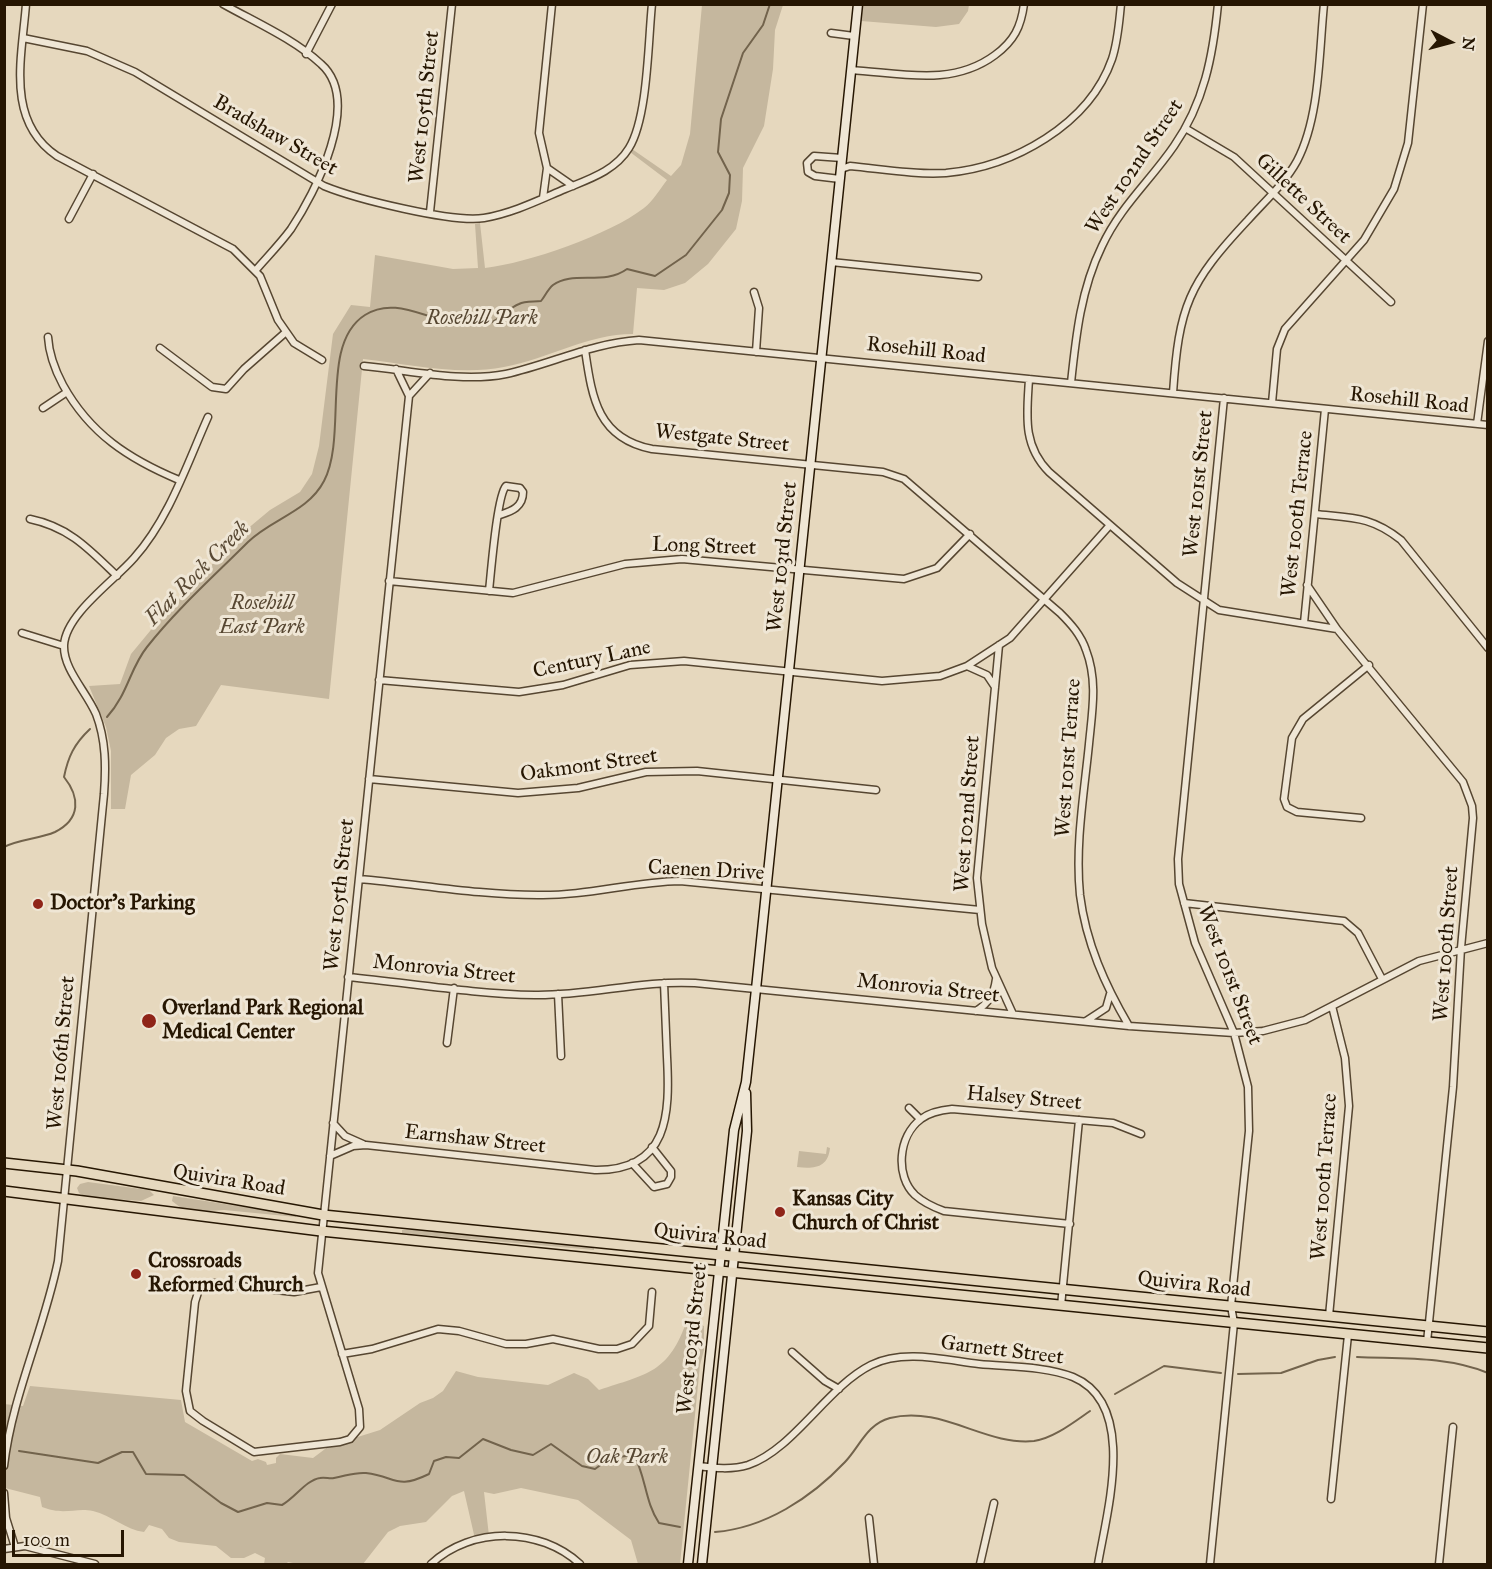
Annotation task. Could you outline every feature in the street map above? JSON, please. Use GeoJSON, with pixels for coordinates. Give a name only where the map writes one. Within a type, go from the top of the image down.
{"type":"FeatureCollection","features":[{"type":"Feature","properties":{"kind":"main road","name":"West 103rd Street"},"geometry":{"type":"LineString","coordinates":[[702,1564],[747,1131],[746,1082],[858,4]]}},
{"type":"Feature","properties":{"kind":"main road","name":"West 103rd Street"},"geometry":{"type":"LineString","coordinates":[[688,1564],[734,1130],[746,1082]]}},
{"type":"Feature","properties":{"kind":"main road","name":"Quivira Road"},"geometry":{"type":"LineString","coordinates":[[4,1162],[68,1170],[323,1215],[719,1257],[1488,1332]]}},
{"type":"Feature","properties":{"kind":"main road","name":"Quivira Road"},"geometry":{"type":"LineString","coordinates":[[4,1191],[321,1231],[1488,1348]]}},
{"type":"Feature","properties":{"kind":"street"},"geometry":{"type":"LineString","coordinates":[[26,4],[20,90],[28,125],[51,152],[233,249],[255,271],[264,284],[278,320],[286,332],[303,350],[322,360]]}},
{"type":"Feature","properties":{"kind":"street"},"geometry":{"type":"LineString","coordinates":[[223,4],[322,64],[330,75],[338,102],[335,132],[316,182],[290,229],[255,271]]}},
{"type":"Feature","properties":{"kind":"street"},"geometry":{"type":"LineString","coordinates":[[306,54],[332,4]]}},
{"type":"Feature","properties":{"kind":"street","name":"West 105th Street"},"geometry":{"type":"LineString","coordinates":[[430,212],[452,4]]}},
{"type":"Feature","properties":{"kind":"street"},"geometry":{"type":"LineString","coordinates":[[543,198],[547,168],[539,133],[552,4]]}},
{"type":"Feature","properties":{"kind":"street","name":"Bradshaw Street"},"geometry":{"type":"LineString","coordinates":[[23,38],[87,51],[135,72],[316,182],[341,193],[459,218],[486,218],[504,214],[598,175],[618,161],[628,149],[638,128],[652,4]]}},
{"type":"Feature","properties":{"kind":"street"},"geometry":{"type":"LineString","coordinates":[[851,70],[930,76],[956,74],[974,67],[1002,50],[1019,28],[1024,4]]}},
{"type":"Feature","properties":{"kind":"street"},"geometry":{"type":"LineString","coordinates":[[841,169],[850,166],[947,173],[992,164],[1043,140],[1078,111],[1105,75],[1117,41],[1121,4]]}},
{"type":"Feature","properties":{"kind":"street","name":"West 102nd Street"},"geometry":{"type":"LineString","coordinates":[[1071,383],[1083,297],[1101,246],[1125,207],[1164,160],[1185,128],[1206,79],[1218,4]]}},
{"type":"Feature","properties":{"kind":"street","name":"West 101st Street"},"geometry":{"type":"LineString","coordinates":[[1173,393],[1179,334],[1189,297],[1207,265],[1273,193],[1296,162],[1310,128],[1323,4]]}},
{"type":"Feature","properties":{"kind":"street"},"geometry":{"type":"LineString","coordinates":[[1272,403],[1277,349],[1285,329],[1374,226],[1394,189],[1403,163],[1412,115],[1423,4]]}},
{"type":"Feature","properties":{"kind":"street"},"geometry":{"type":"LineString","coordinates":[[831,33],[854,36]]}},
{"type":"Feature","properties":{"kind":"street","name":"Gillette Street"},"geometry":{"type":"LineString","coordinates":[[1185,128],[1234,157],[1392,302]]}},
{"type":"Feature","properties":{"kind":"street"},"geometry":{"type":"LineString","coordinates":[[840,179],[815,176],[808,172],[807,164],[814,156],[842,158]]}},
{"type":"Feature","properties":{"kind":"street"},"geometry":{"type":"LineString","coordinates":[[547,168],[573,186]]}},
{"type":"Feature","properties":{"kind":"street"},"geometry":{"type":"LineString","coordinates":[[69,219],[93,174]]}},
{"type":"Feature","properties":{"kind":"street"},"geometry":{"type":"LineString","coordinates":[[831,262],[978,277]]}},
{"type":"Feature","properties":{"kind":"street"},"geometry":{"type":"LineString","coordinates":[[754,292],[759,308],[756,352]]}},
{"type":"Feature","properties":{"kind":"street"},"geometry":{"type":"LineString","coordinates":[[160,348],[212,387],[226,389],[244,369],[286,332]]}},
{"type":"Feature","properties":{"kind":"street"},"geometry":{"type":"LineString","coordinates":[[48,337],[51,356],[67,392],[87,422],[138,462],[179,480]]}},
{"type":"Feature","properties":{"kind":"street","name":"Rosehill Road"},"geometry":{"type":"LineString","coordinates":[[364,366],[487,376],[617,341],[639,340],[1488,425]]}},
{"type":"Feature","properties":{"kind":"street"},"geometry":{"type":"LineString","coordinates":[[1477,424],[1488,341]]}},
{"type":"Feature","properties":{"kind":"street","name":"Westgate Street"},"geometry":{"type":"LineString","coordinates":[[585,350],[593,397],[601,416],[616,434],[627,441],[652,448],[810,465]]}},
{"type":"Feature","properties":{"kind":"street"},"geometry":{"type":"LineString","coordinates":[[396,369],[409,396],[430,373]]}},
{"type":"Feature","properties":{"kind":"street"},"geometry":{"type":"LineString","coordinates":[[1029,379],[1026,424],[1035,454],[1049,472],[1177,583],[1231,613],[1337,629]]}},
{"type":"Feature","properties":{"kind":"street"},"geometry":{"type":"LineString","coordinates":[[43,408],[67,392]]}},
{"type":"Feature","properties":{"kind":"street","name":"West 105th Street"},"geometry":{"type":"LineString","coordinates":[[321,1287],[294,1292],[213,1283],[200,1287],[195,1302],[186,1391],[188,1408],[202,1421],[254,1452],[340,1442],[350,1439],[360,1427],[359,1409],[318,1273],[409,396]]}},
{"type":"Feature","properties":{"kind":"street","name":"West 101st Street"},"geometry":{"type":"LineString","coordinates":[[1210,1564],[1234,1323],[1231,1306],[1250,1114],[1245,1068],[1234,1033],[1195,943],[1179,884],[1179,840],[1224,398]]}},
{"type":"Feature","properties":{"kind":"street","name":"West 100th Terrace"},"geometry":{"type":"LineString","coordinates":[[1304,623],[1325,409]]}},
{"type":"Feature","properties":{"kind":"street"},"geometry":{"type":"LineString","coordinates":[[22,633],[64,646],[66,633],[72,624],[152,535],[208,417]]}},
{"type":"Feature","properties":{"kind":"street","name":"West 101st Terrace"},"geometry":{"type":"LineString","coordinates":[[810,465],[883,472],[904,479],[1045,600],[1078,634],[1087,652],[1093,674],[1093,702],[1079,866],[1080,895],[1090,942],[1110,994],[1129,1026]]}},
{"type":"Feature","properties":{"kind":"street"},"geometry":{"type":"LineString","coordinates":[[489,591],[495,532],[500,515],[499,501],[503,489],[511,485],[520,488],[523,492],[521,503],[512,511],[500,515]]}},
{"type":"Feature","properties":{"kind":"street"},"geometry":{"type":"LineString","coordinates":[[1315,514],[1364,519],[1383,526],[1401,540],[1488,648]]}},
{"type":"Feature","properties":{"kind":"street"},"geometry":{"type":"LineString","coordinates":[[30,519],[51,524],[68,532],[117,576]]}},
{"type":"Feature","properties":{"kind":"street","name":"Century Lane"},"geometry":{"type":"LineString","coordinates":[[380,680],[519,692],[563,685],[612,669],[656,662],[684,661],[903,681],[940,675],[968,666],[1010,638],[1110,525]]}},
{"type":"Feature","properties":{"kind":"street","name":"Long Street"},"geometry":{"type":"LineString","coordinates":[[389,581],[521,592],[587,572],[657,560],[708,560],[911,578],[937,568],[970,534]]}},
{"type":"Feature","properties":{"kind":"street","name":"West 100th Street"},"geometry":{"type":"LineString","coordinates":[[1307,585],[1337,629],[1369,665],[1463,782],[1472,806],[1453,1088],[1427,1342]]}},
{"type":"Feature","properties":{"kind":"street","name":"West 102nd Street"},"geometry":{"type":"LineString","coordinates":[[999,645],[978,856],[980,910],[985,940],[996,978],[1013,1014]]}},
{"type":"Feature","properties":{"kind":"street","name":"West 106th Street"},"geometry":{"type":"LineString","coordinates":[[4,1466],[9,1434],[53,1283],[68,1170],[106,772],[104,743],[96,716],[84,689],[64,661],[64,646]]}},
{"type":"Feature","properties":{"kind":"street"},"geometry":{"type":"LineString","coordinates":[[1360,818],[1298,812],[1287,807],[1284,799],[1295,729],[1303,719],[1369,665]]}},
{"type":"Feature","properties":{"kind":"street"},"geometry":{"type":"LineString","coordinates":[[968,666],[987,675],[994,687]]}},
{"type":"Feature","properties":{"kind":"street","name":"Oakmont Street"},"geometry":{"type":"LineString","coordinates":[[369,779],[518,793],[561,790],[630,775],[673,771],[778,779],[876,790]]}},
{"type":"Feature","properties":{"kind":"street","name":"Caenen Drive"},"geometry":{"type":"LineString","coordinates":[[358,879],[537,895],[590,892],[654,882],[700,883],[980,910]]}},
{"type":"Feature","properties":{"kind":"street"},"geometry":{"type":"LineString","coordinates":[[1184,903],[1344,921],[1358,933],[1382,979]]}},
{"type":"Feature","properties":{"kind":"street","name":"Monrovia Street"},"geometry":{"type":"LineString","coordinates":[[348,977],[510,994],[558,994],[688,982],[1085,1022],[1234,1033],[1286,1026],[1332,1006],[1419,961],[1461,948],[1488,943]]}},
{"type":"Feature","properties":{"kind":"street"},"geometry":{"type":"LineString","coordinates":[[976,1011],[991,998],[996,978]]}},
{"type":"Feature","properties":{"kind":"street"},"geometry":{"type":"LineString","coordinates":[[652,1147],[671,1172],[671,1178],[667,1184],[654,1187],[632,1162],[652,1147],[664,1128],[669,1099],[664,983]]}},
{"type":"Feature","properties":{"kind":"street"},"geometry":{"type":"LineString","coordinates":[[447,1043],[454,988]]}},
{"type":"Feature","properties":{"kind":"street"},"geometry":{"type":"LineString","coordinates":[[558,994],[561,1056]]}},
{"type":"Feature","properties":{"kind":"street"},"geometry":{"type":"LineString","coordinates":[[1085,1022],[1106,1008],[1110,994]]}},
{"type":"Feature","properties":{"kind":"street","name":"West 100th Terrace"},"geometry":{"type":"LineString","coordinates":[[1329,1316],[1349,1106],[1345,1058],[1332,1006]]}},
{"type":"Feature","properties":{"kind":"street"},"geometry":{"type":"LineString","coordinates":[[909,1108],[920,1119],[904,1142],[902,1160],[904,1176],[914,1195],[926,1204],[944,1211],[1070,1224]]}},
{"type":"Feature","properties":{"kind":"street","name":"Halsey Street"},"geometry":{"type":"LineString","coordinates":[[920,1119],[939,1111],[964,1109],[1124,1125],[1141,1134]]}},
{"type":"Feature","properties":{"kind":"street"},"geometry":{"type":"LineString","coordinates":[[1061,1306],[1079,1120]]}},
{"type":"Feature","properties":{"kind":"street","name":"Earnshaw Street"},"geometry":{"type":"LineString","coordinates":[[333,1123],[345,1137],[366,1145]]}},
{"type":"Feature","properties":{"kind":"street","name":"Earnshaw Street"},"geometry":{"type":"LineString","coordinates":[[330,1156],[353,1146],[366,1145],[603,1170],[632,1162]]}},
{"type":"Feature","properties":{"kind":"street"},"geometry":{"type":"LineString","coordinates":[[342,1354],[438,1329],[459,1331],[506,1344],[526,1344],[553,1339],[599,1349],[617,1349],[632,1344],[648,1326],[652,1292]]}},
{"type":"Feature","properties":{"kind":"street"},"geometry":{"type":"LineString","coordinates":[[1331,1499],[1348,1335]]}},
{"type":"Feature","properties":{"kind":"street"},"geometry":{"type":"LineString","coordinates":[[792,1352],[825,1381],[839,1389]]}},
{"type":"Feature","properties":{"kind":"street","name":"Garnett Street"},"geometry":{"type":"LineString","coordinates":[[698,1466],[735,1467],[765,1456],[869,1365],[901,1357],[1060,1373],[1084,1384],[1096,1394],[1107,1409],[1114,1437],[1098,1564]]}},
{"type":"Feature","properties":{"kind":"street"},"geometry":{"type":"LineString","coordinates":[[1439,1564],[1453,1427]]}},
{"type":"Feature","properties":{"kind":"street"},"geometry":{"type":"LineString","coordinates":[[4,1493],[6,1518],[15,1547]]}},
{"type":"Feature","properties":{"kind":"street"},"geometry":{"type":"LineString","coordinates":[[980,1564],[994,1503]]}},
{"type":"Feature","properties":{"kind":"street"},"geometry":{"type":"LineString","coordinates":[[869,1518],[874,1564]]}},
{"type":"Feature","properties":{"kind":"street"},"geometry":{"type":"LineString","coordinates":[[432,1564],[461,1545],[507,1536],[526,1537],[552,1546],[580,1564]]}},
{"type":"Feature","properties":{"kind":"street"},"geometry":{"type":"LineString","coordinates":[[4,1549],[25,1546],[95,1564]]}},
{"type":"Feature","properties":{"kind":"green space"},"geometry":{"type":"Polygon","coordinates":[[[863,4],[969,5],[968,11],[959,24],[936,27],[861,21],[863,4]]]}},
{"type":"Feature","properties":{"kind":"green space"},"geometry":{"type":"Polygon","coordinates":[[[702,5],[783,5],[775,30],[773,69],[764,126],[743,168],[742,201],[736,229],[708,264],[685,283],[664,290],[637,288],[633,334],[600,338],[520,363],[487,369],[451,370],[363,359],[329,699],[221,685],[196,726],[179,729],[166,738],[155,755],[131,775],[125,809],[111,809],[111,751],[106,727],[89,686],[120,684],[131,654],[169,608],[246,530],[270,510],[300,492],[312,474],[319,446],[333,334],[351,305],[370,307],[375,255],[453,269],[478,268],[475,224],[480,223],[485,268],[503,265],[545,254],[590,238],[644,208],[667,180],[630,152],[632,149],[671,176],[681,165],[690,134],[702,5]]]}},
{"type":"Feature","properties":{"kind":"green space"},"geometry":{"type":"Polygon","coordinates":[[[827,1147],[830,1148],[829,1155],[819,1166],[797,1167],[799,1151],[826,1154],[827,1147]]]}},
{"type":"Feature","properties":{"kind":"green space"},"geometry":{"type":"Polygon","coordinates":[[[88,1182],[149,1190],[154,1195],[141,1201],[86,1197],[79,1193],[77,1188],[80,1184],[88,1182]]]}},
{"type":"Feature","properties":{"kind":"green space"},"geometry":{"type":"Polygon","coordinates":[[[173,1196],[296,1215],[296,1217],[224,1210],[185,1211],[172,1201],[173,1196]]]}},
{"type":"Feature","properties":{"kind":"green space"},"geometry":{"type":"Polygon","coordinates":[[[422,1229],[594,1247],[594,1250],[402,1233],[402,1230],[422,1229]]]}},
{"type":"Feature","properties":{"kind":"green space","name":"Oak Park"},"geometry":{"type":"Polygon","coordinates":[[[687,1320],[704,1326],[704,1350],[700,1365],[680,1564],[638,1564],[631,1540],[578,1500],[521,1488],[494,1494],[484,1492],[489,1536],[475,1539],[464,1491],[452,1496],[426,1522],[400,1526],[388,1532],[363,1564],[288,1562],[286,1564],[264,1564],[265,1558],[255,1553],[244,1558],[231,1558],[216,1546],[179,1542],[169,1538],[162,1529],[149,1525],[144,1532],[137,1531],[93,1511],[50,1510],[42,1507],[40,1497],[5,1488],[4,1404],[23,1406],[30,1386],[181,1400],[185,1422],[252,1461],[258,1459],[266,1462],[267,1465],[276,1463],[276,1458],[280,1454],[313,1458],[329,1446],[380,1430],[420,1403],[443,1391],[456,1371],[478,1377],[548,1385],[574,1373],[588,1379],[599,1390],[630,1380],[654,1369],[664,1361],[680,1338],[687,1320]]]}},
{"type":"Feature","properties":{"kind":"waterway","name":"Flat Rock Creek"},"geometry":{"type":"LineString","coordinates":[[107,717],[120,699],[141,655],[171,619],[257,534],[299,508],[317,492],[331,462],[338,368],[343,347],[351,329],[365,315],[377,310],[401,308],[449,322],[488,323],[519,304],[541,301],[551,287],[561,281],[609,277],[627,269],[655,276],[686,255],[722,210],[729,193],[730,175],[718,152],[721,119],[743,53],[763,25],[770,4]]}},
{"type":"Feature","properties":{"kind":"waterway","name":"Flat Rock Creek"},"geometry":{"type":"LineString","coordinates":[[4,847],[55,832],[70,821],[75,800],[64,777],[72,751],[90,729]]}},
{"type":"Feature","properties":{"kind":"waterway"},"geometry":{"type":"LineString","coordinates":[[1238,1374],[1281,1373],[1318,1360],[1335,1357]]}},
{"type":"Feature","properties":{"kind":"waterway"},"geometry":{"type":"LineString","coordinates":[[1357,1357],[1440,1361],[1488,1373]]}},
{"type":"Feature","properties":{"kind":"waterway"},"geometry":{"type":"LineString","coordinates":[[1115,1394],[1164,1366],[1221,1373]]}},
{"type":"Feature","properties":{"kind":"waterway"},"geometry":{"type":"LineString","coordinates":[[715,1532],[734,1529],[769,1518],[802,1499],[845,1462],[875,1425],[890,1418],[909,1415],[928,1417],[998,1438],[1034,1441],[1071,1425],[1090,1411]]}},
{"type":"Feature","properties":{"kind":"waterway"},"geometry":{"type":"LineString","coordinates":[[19,1451],[98,1463],[122,1452],[133,1452],[146,1474],[184,1475],[221,1503],[238,1512],[267,1503],[282,1505],[310,1482],[320,1478],[362,1473],[403,1482],[418,1479],[429,1474],[434,1461],[446,1457],[459,1458],[483,1439],[511,1450],[533,1455],[551,1444],[582,1466],[595,1469],[610,1458],[634,1455],[651,1507],[659,1523],[680,1527]]}},
{"type":"Feature","properties":{"kind":"place","name":"Doctor's Parking"},"geometry":{"type":"Point","coordinates":[38,904]}},
{"type":"Feature","properties":{"kind":"place","name":"Overland Park Regional Medical Center"},"geometry":{"type":"Point","coordinates":[149,1021]}},
{"type":"Feature","properties":{"kind":"place","name":"Kansas City Church of Christ"},"geometry":{"type":"Point","coordinates":[780,1212]}},
{"type":"Feature","properties":{"kind":"place","name":"Crossroads Reformed Church"},"geometry":{"type":"Point","coordinates":[136,1274]}},
{"type":"Feature","properties":{"kind":"park label","name":"Rosehill Park"},"geometry":{"type":"Point","coordinates":[482,319]}},
{"type":"Feature","properties":{"kind":"park label","name":"Rosehill East Park"},"geometry":{"type":"Point","coordinates":[262,616]}}]}
